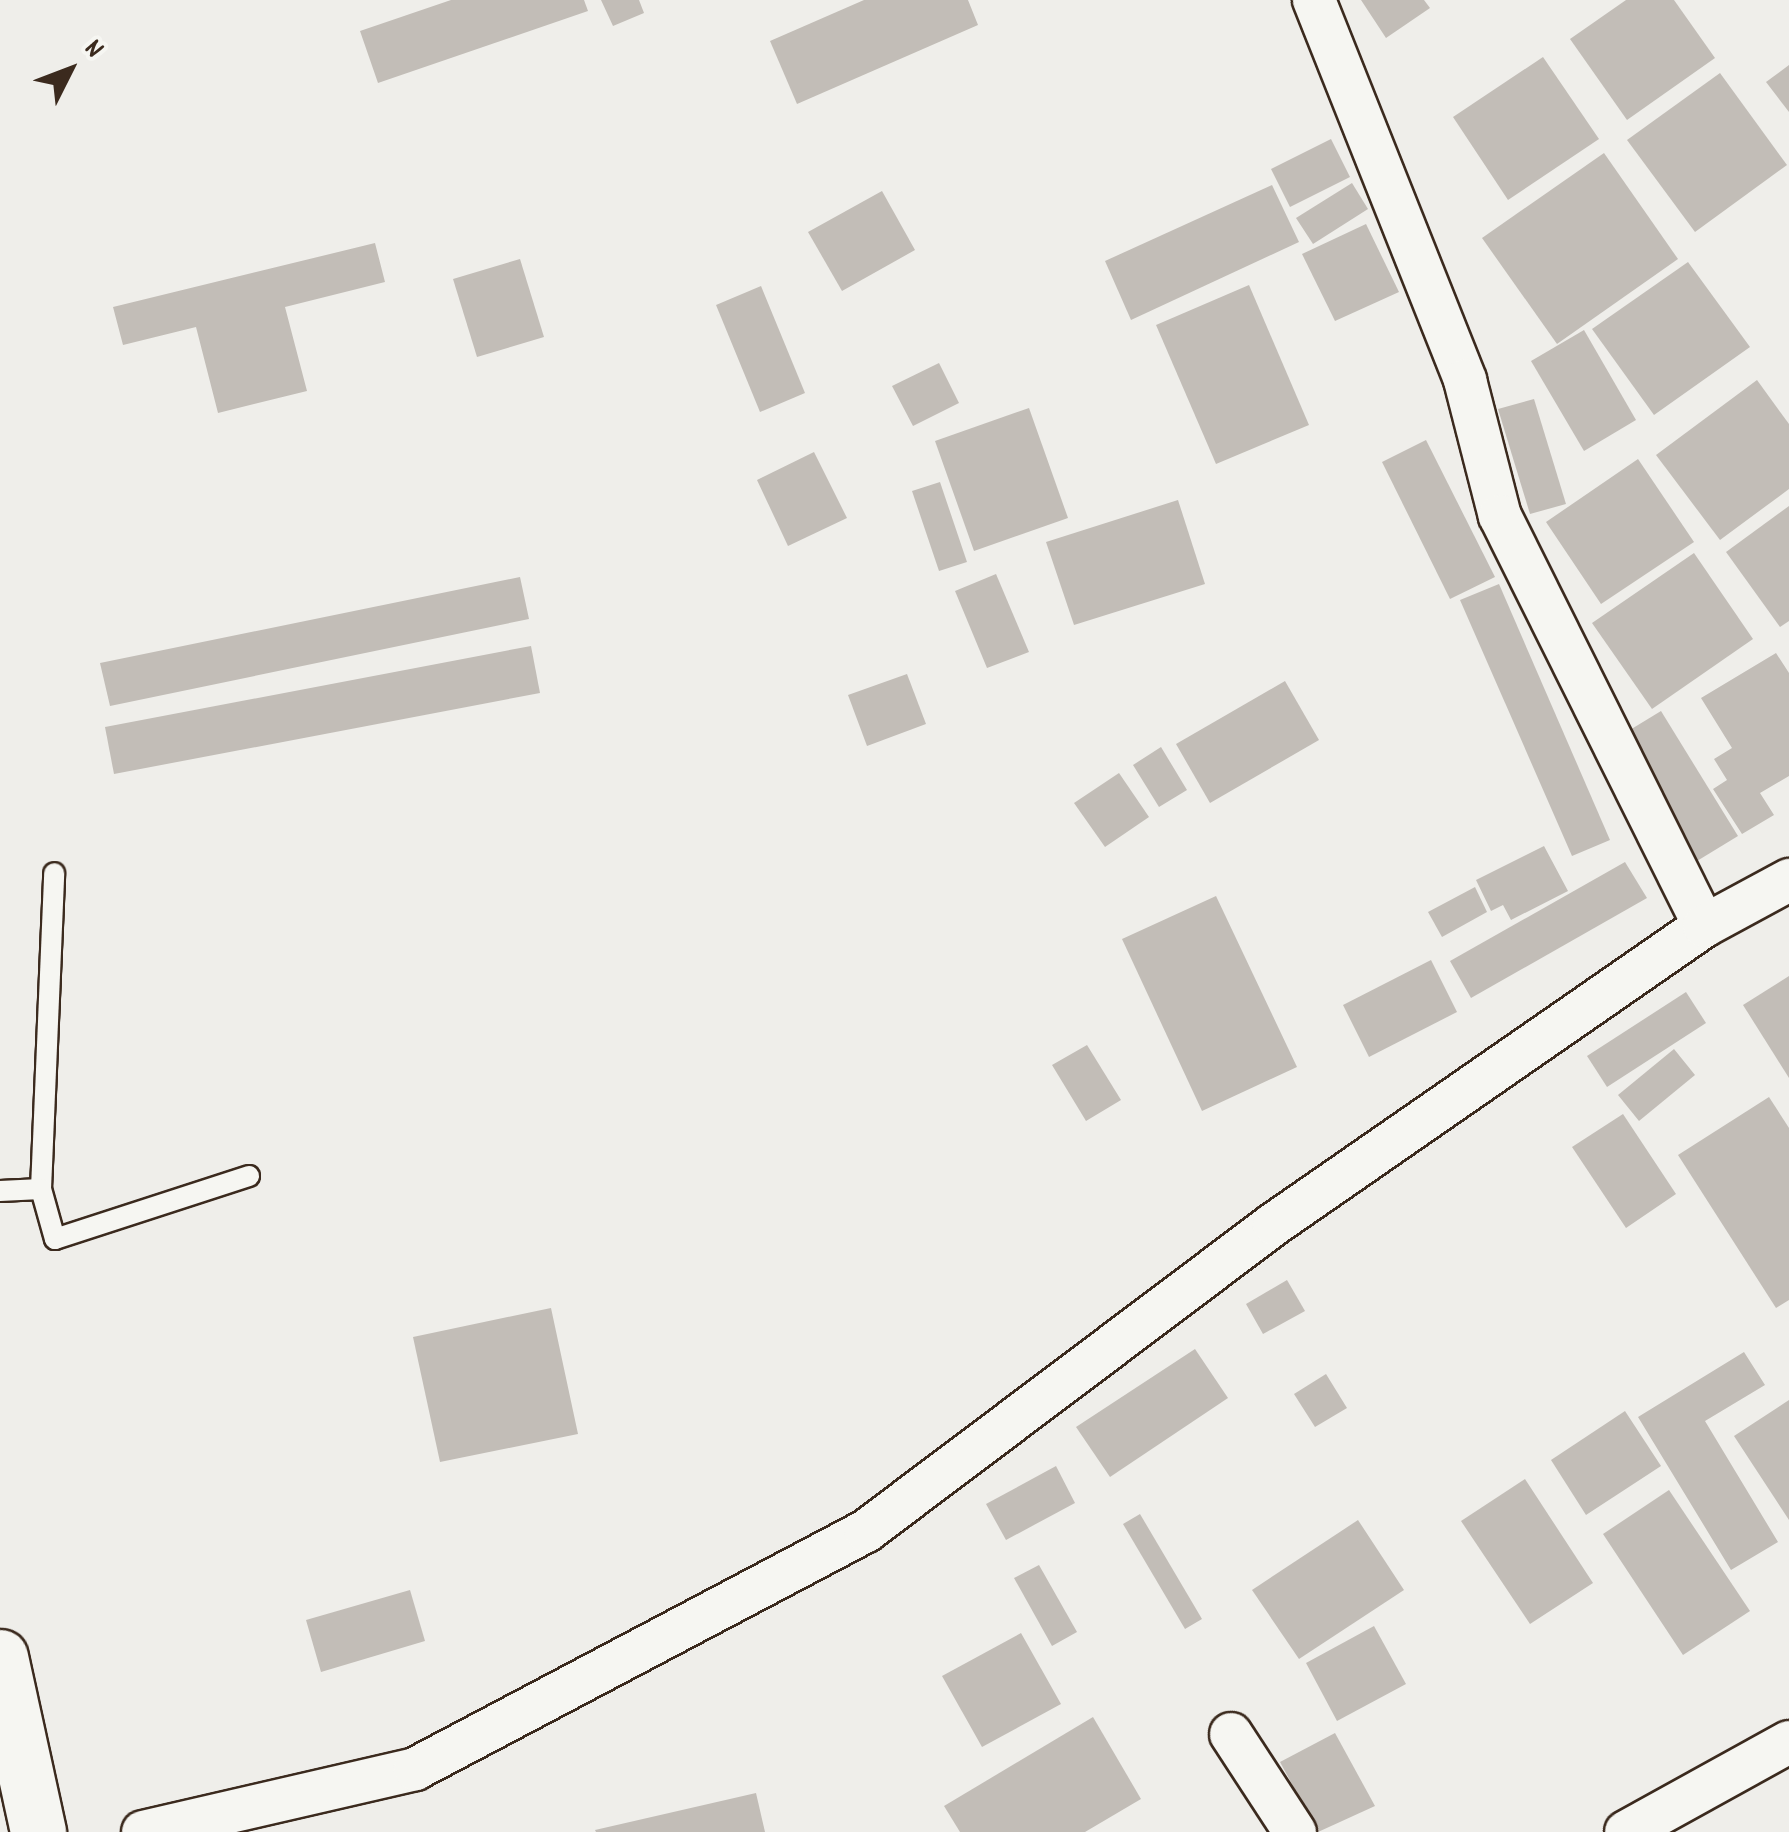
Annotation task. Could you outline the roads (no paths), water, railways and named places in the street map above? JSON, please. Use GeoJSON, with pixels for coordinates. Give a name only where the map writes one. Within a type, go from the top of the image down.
{"type":"FeatureCollection","features":[{"type":"Feature","properties":{"kind":"highway"},"geometry":{"type":"LineString","coordinates":[[0,1658],[38,1832]]}},
{"type":"Feature","properties":{"kind":"street"},"geometry":{"type":"LineString","coordinates":[[1314,0],[1465,380],[1500,516],[1704,926]]}},
{"type":"Feature","properties":{"kind":"street"},"geometry":{"type":"LineString","coordinates":[[143,1832],[415,1769],[866,1531],[1274,1224],[1704,926],[1789,880]]}},
{"type":"Feature","properties":{"kind":"street"},"geometry":{"type":"LineString","coordinates":[[1231,1734],[1295,1832]]}},
{"type":"Feature","properties":{"kind":"street"},"geometry":{"type":"LineString","coordinates":[[1626,1832],[1789,1742]]}},
{"type":"Feature","properties":{"kind":"lane"},"geometry":{"type":"LineString","coordinates":[[54,874],[41,1190],[55,1239],[249,1176]]}},
{"type":"Feature","properties":{"kind":"lane"},"geometry":{"type":"LineString","coordinates":[[0,1191],[41,1190]]}}]}
